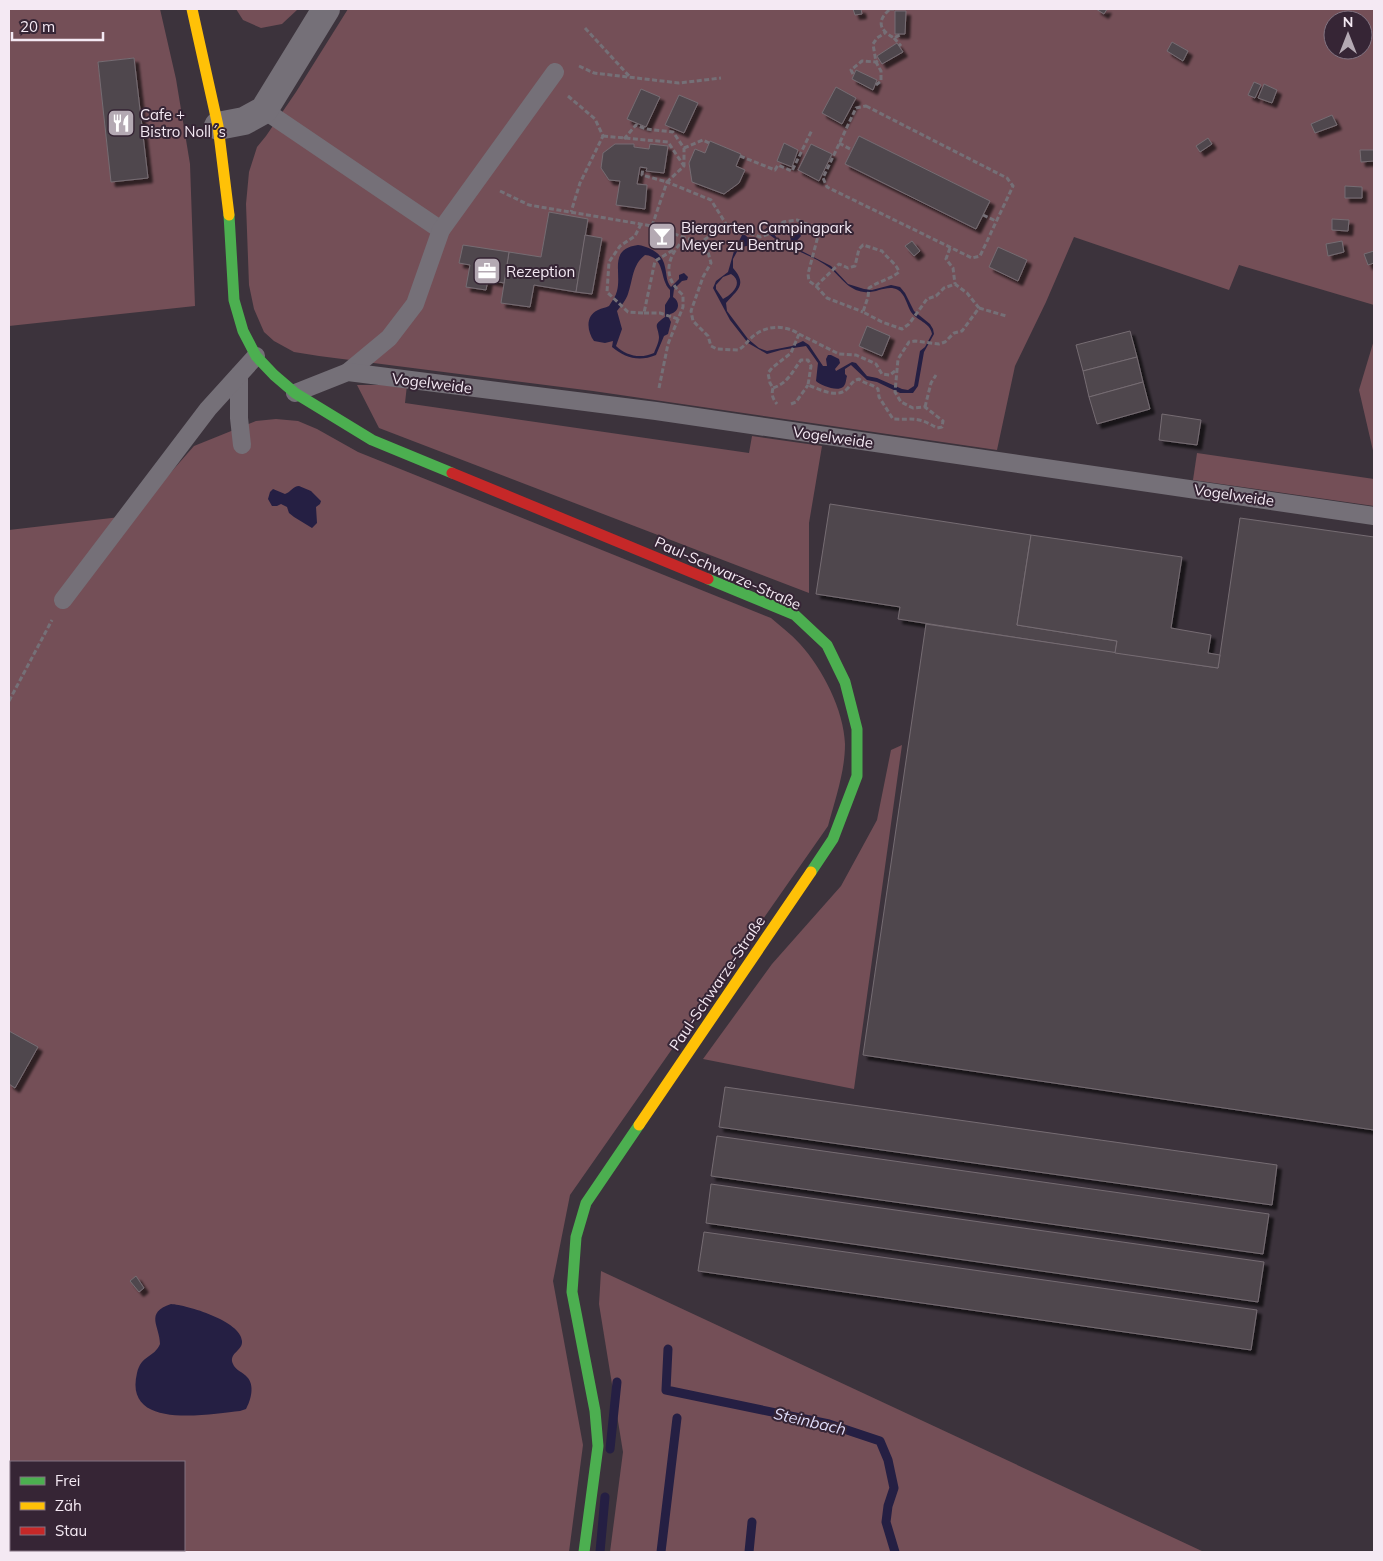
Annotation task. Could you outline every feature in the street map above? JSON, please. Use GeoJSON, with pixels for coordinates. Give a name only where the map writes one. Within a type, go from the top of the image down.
{"type":"FeatureCollection","features":[{"type":"Feature","properties":{"kind":"street","name":"Paul-Schwarze-Straße"},"geometry":{"type":"LineString","coordinates":[[192,9],[218,126],[227,192],[234,300],[243,331],[256,356],[274,375],[295,393],[372,440],[795,615],[827,645],[846,682],[857,729],[857,776],[833,839],[586,1203],[576,1237],[572,1292],[595,1411],[598,1446],[584,1552]]}},
{"type":"Feature","properties":{"kind":"street"},"geometry":{"type":"LineString","coordinates":[[218,126],[244,121],[264,110],[326,9]]}},
{"type":"Feature","properties":{"kind":"lane"},"geometry":{"type":"LineString","coordinates":[[348,372],[389,338],[415,304],[441,230],[555,72]]}},
{"type":"Feature","properties":{"kind":"lane"},"geometry":{"type":"LineString","coordinates":[[264,110],[441,230]]}},
{"type":"Feature","properties":{"kind":"lane"},"geometry":{"type":"LineString","coordinates":[[63,600],[208,409],[256,356]]}},
{"type":"Feature","properties":{"kind":"lane","name":"Vogelweide"},"geometry":{"type":"LineString","coordinates":[[295,393],[348,372],[656,411],[1003,466],[1374,516]]}},
{"type":"Feature","properties":{"kind":"lane"},"geometry":{"type":"LineString","coordinates":[[239,375],[239,418],[242,445]]}},
{"type":"Feature","properties":{"kind":"path"},"geometry":{"type":"LineString","coordinates":[[896,9],[889,9],[883,16],[881,24],[885,33],[894,38],[901,46]]}},
{"type":"Feature","properties":{"kind":"path"},"geometry":{"type":"LineString","coordinates":[[585,28],[630,78]]}},
{"type":"Feature","properties":{"kind":"path"},"geometry":{"type":"LineString","coordinates":[[876,86],[881,81],[881,71],[873,44],[877,38],[885,33]]}},
{"type":"Feature","properties":{"kind":"path"},"geometry":{"type":"LineString","coordinates":[[894,38],[900,35]]}},
{"type":"Feature","properties":{"kind":"path"},"geometry":{"type":"LineString","coordinates":[[853,74],[851,70],[862,61],[878,61]]}},
{"type":"Feature","properties":{"kind":"path"},"geometry":{"type":"LineString","coordinates":[[571,63],[594,73],[678,84],[721,78]]}},
{"type":"Feature","properties":{"kind":"path"},"geometry":{"type":"LineString","coordinates":[[543,88],[571,97],[595,118],[603,136]]}},
{"type":"Feature","properties":{"kind":"path"},"geometry":{"type":"LineString","coordinates":[[866,106],[1007,178],[1013,186],[980,256],[972,258],[827,187],[823,178],[839,144],[856,108],[866,106]]}},
{"type":"Feature","properties":{"kind":"path"},"geometry":{"type":"LineString","coordinates":[[624,139],[636,125],[646,129],[673,132],[684,148],[684,166],[667,182],[652,226]]}},
{"type":"Feature","properties":{"kind":"path"},"geometry":{"type":"LineString","coordinates":[[740,156],[776,170],[778,165],[792,171],[812,130]]}},
{"type":"Feature","properties":{"kind":"path"},"geometry":{"type":"LineString","coordinates":[[603,136],[668,142],[684,166]]}},
{"type":"Feature","properties":{"kind":"path"},"geometry":{"type":"LineString","coordinates":[[571,212],[580,183],[603,136]]}},
{"type":"Feature","properties":{"kind":"path"},"geometry":{"type":"LineString","coordinates":[[684,148],[703,140],[709,143]]}},
{"type":"Feature","properties":{"kind":"path"},"geometry":{"type":"LineString","coordinates":[[839,144],[852,150]]}},
{"type":"Feature","properties":{"kind":"path"},"geometry":{"type":"LineString","coordinates":[[643,167],[642,175],[667,182],[710,200],[726,224],[760,237],[772,233],[783,222],[798,220],[812,226],[818,236],[808,274],[809,281],[827,298],[863,312],[882,322],[902,328],[909,324],[927,298],[936,296],[944,288],[955,284]]}},
{"type":"Feature","properties":{"kind":"path"},"geometry":{"type":"LineString","coordinates":[[477,179],[528,206],[652,226],[700,243],[708,252],[710,263],[691,311],[693,321],[708,336],[711,346],[717,349],[738,350],[761,330],[776,327],[790,328],[839,354],[856,355],[876,364],[882,374],[890,375],[896,371]]}},
{"type":"Feature","properties":{"kind":"path"},"geometry":{"type":"LineString","coordinates":[[983,215],[996,221]]}},
{"type":"Feature","properties":{"kind":"path"},"geometry":{"type":"LineString","coordinates":[[640,224],[635,236],[620,246],[610,262],[607,292],[628,312],[660,313],[678,319]]}},
{"type":"Feature","properties":{"kind":"path"},"geometry":{"type":"LineString","coordinates":[[700,243],[726,224]]}},
{"type":"Feature","properties":{"kind":"path"},"geometry":{"type":"LineString","coordinates":[[644,313],[655,261],[675,249],[685,238]]}},
{"type":"Feature","properties":{"kind":"path"},"geometry":{"type":"LineString","coordinates":[[816,286],[839,264],[848,268],[855,266],[859,249],[863,245],[882,251],[887,259],[898,268],[898,272],[892,278],[876,283],[869,288],[863,312]]}},
{"type":"Feature","properties":{"kind":"path"},"geometry":{"type":"LineString","coordinates":[[950,248],[946,259],[953,268],[955,284],[967,293],[979,308],[1006,316]]}},
{"type":"Feature","properties":{"kind":"path"},"geometry":{"type":"LineString","coordinates":[[656,411],[668,344],[683,307],[683,296],[670,279],[668,270],[675,249]]}},
{"type":"Feature","properties":{"kind":"path"},"geometry":{"type":"LineString","coordinates":[[808,385],[835,394],[843,393],[853,381],[859,379],[865,384],[878,389],[879,397],[893,419],[913,418],[923,420],[937,428],[942,427],[943,420],[925,407],[913,408],[901,402],[895,392],[898,358],[909,342],[939,344],[945,342],[954,333],[962,331],[979,308]]}},
{"type":"Feature","properties":{"kind":"path"},"geometry":{"type":"LineString","coordinates":[[773,388],[783,384],[801,360],[808,360],[811,366],[808,385],[796,402],[786,406],[777,404],[773,399],[773,388],[770,384],[768,373],[791,353],[799,334]]}},
{"type":"Feature","properties":{"kind":"path"},"geometry":{"type":"LineString","coordinates":[[925,407],[930,383],[936,375]]}},
{"type":"Feature","properties":{"kind":"path"},"geometry":{"type":"LineString","coordinates":[[9,701],[63,600]]}},
{"type":"Feature","properties":{"kind":"shaded area"},"geometry":{"type":"Polygon","coordinates":[[[9,9],[160,9],[176,79],[190,164],[195,306],[9,326],[9,9]],[[134,58],[98,62],[112,182],[148,177],[134,58]]]}},
{"type":"Feature","properties":{"kind":"shaded area"},"geometry":{"type":"Polygon","coordinates":[[[236,9],[298,9],[282,24],[261,28],[243,20],[236,9]]]}},
{"type":"Feature","properties":{"kind":"shaded area"},"geometry":{"type":"Polygon","coordinates":[[[348,9],[1374,9],[1374,305],[1239,265],[1229,290],[1074,237],[1046,302],[1015,366],[997,450],[593,391],[319,356],[294,352],[274,341],[264,332],[254,309],[249,285],[246,204],[249,172],[257,147],[348,9]]]}},
{"type":"Feature","properties":{"kind":"shaded area"},"geometry":{"type":"Polygon","coordinates":[[[768,227],[777,238],[790,245],[791,231],[798,230],[801,236],[792,246],[831,266],[848,284],[872,290],[891,285],[900,287],[914,311],[930,324],[934,334],[924,352],[918,386],[913,393],[900,393],[877,382],[867,380],[851,365],[845,369],[847,376],[844,386],[837,389],[829,387],[816,381],[818,363],[806,346],[767,354],[748,343],[730,320],[713,288],[716,281],[728,272],[734,251],[742,235],[751,240],[750,245],[739,248],[733,259],[733,268],[740,279],[740,283],[737,291],[726,303],[727,311],[748,339],[759,348],[767,351],[792,346],[803,341],[809,345],[823,366],[827,366],[826,359],[828,355],[831,355],[839,359],[840,363],[835,369],[836,371],[852,362],[856,363],[867,376],[908,390],[914,386],[920,351],[925,347],[932,334],[929,327],[911,312],[904,297],[898,290],[890,288],[868,292],[858,291],[846,283],[830,268],[780,242],[764,230],[768,227]],[[731,274],[723,277],[716,285],[716,289],[723,299],[736,288],[737,281],[731,274]]]}},
{"type":"Feature","properties":{"kind":"shaded area"},"geometry":{"type":"Polygon","coordinates":[[[643,246],[652,249],[659,255],[664,262],[667,280],[671,287],[679,279],[679,275],[684,273],[688,277],[687,280],[682,281],[674,289],[673,297],[677,301],[678,307],[670,314],[671,322],[668,334],[664,336],[656,355],[644,358],[632,358],[622,354],[612,347],[613,341],[605,343],[594,341],[588,324],[591,316],[598,310],[609,306],[616,295],[619,256],[629,247],[643,246]],[[645,255],[638,263],[627,296],[617,311],[622,329],[616,346],[634,356],[654,353],[659,339],[657,324],[665,317],[665,305],[670,297],[670,290],[664,280],[659,264],[652,257],[645,255]]]}},
{"type":"Feature","properties":{"kind":"shaded area"},"geometry":{"type":"Polygon","coordinates":[[[1374,340],[1374,455],[1359,390],[1374,340]]]}},
{"type":"Feature","properties":{"kind":"shaded area"},"geometry":{"type":"Polygon","coordinates":[[[357,385],[407,385],[405,403],[749,453],[752,436],[822,446],[809,523],[809,593],[379,428],[357,385]]]}},
{"type":"Feature","properties":{"kind":"shaded area"},"geometry":{"type":"Polygon","coordinates":[[[276,419],[298,421],[317,429],[358,452],[771,618],[797,640],[816,665],[824,677],[841,717],[845,754],[839,786],[828,826],[570,1195],[553,1281],[583,1445],[569,1552],[9,1552],[9,530],[120,517],[130,519],[194,446],[256,421],[276,419]]]}},
{"type":"Feature","properties":{"kind":"shaded area"},"geometry":{"type":"Polygon","coordinates":[[[1197,453],[1374,479],[1374,506],[1193,480],[1197,453]]]}},
{"type":"Feature","properties":{"kind":"shaded area"},"geometry":{"type":"Polygon","coordinates":[[[299,486],[311,491],[321,501],[316,507],[317,523],[312,528],[289,513],[287,507],[281,504],[272,506],[268,499],[273,489],[285,494],[299,486]]]}},
{"type":"Feature","properties":{"kind":"shaded area"},"geometry":{"type":"Polygon","coordinates":[[[902,745],[854,1089],[703,1059],[772,964],[841,886],[877,820],[891,750],[902,745]]]}},
{"type":"Feature","properties":{"kind":"shaded area"},"geometry":{"type":"Polygon","coordinates":[[[601,1271],[1204,1552],[610,1552],[623,1452],[599,1304],[601,1271]]]}},
{"type":"Feature","properties":{"kind":"shaded area"},"geometry":{"type":"Polygon","coordinates":[[[171,1304],[189,1307],[212,1315],[233,1327],[239,1334],[242,1344],[232,1357],[232,1360],[234,1366],[247,1377],[251,1384],[251,1397],[246,1409],[190,1416],[172,1415],[155,1411],[143,1404],[136,1391],[137,1373],[141,1363],[160,1344],[155,1321],[156,1316],[163,1308],[171,1304]]]}},
{"type":"Feature","properties":{"kind":"building"},"geometry":{"type":"Polygon","coordinates":[[[853,9],[861,9],[862,14],[855,15],[853,9]]]}},
{"type":"Feature","properties":{"kind":"building"},"geometry":{"type":"Polygon","coordinates":[[[1096,9],[1107,9],[1104,14],[1096,9]]]}},
{"type":"Feature","properties":{"kind":"building"},"geometry":{"type":"Polygon","coordinates":[[[895,11],[906,11],[905,34],[895,34],[895,11]]]}},
{"type":"Feature","properties":{"kind":"building"},"geometry":{"type":"Polygon","coordinates":[[[1172,42],[1188,51],[1183,61],[1167,51],[1172,42]]]}},
{"type":"Feature","properties":{"kind":"building"},"geometry":{"type":"Polygon","coordinates":[[[897,43],[903,52],[882,64],[877,56],[897,43]]]}},
{"type":"Feature","properties":{"kind":"building"},"geometry":{"type":"Polygon","coordinates":[[[134,58],[148,178],[111,182],[98,62],[134,58]]]}},
{"type":"Feature","properties":{"kind":"building"},"geometry":{"type":"Polygon","coordinates":[[[856,70],[877,80],[873,90],[852,79],[856,70]]]}},
{"type":"Feature","properties":{"kind":"building"},"geometry":{"type":"Polygon","coordinates":[[[1254,82],[1261,85],[1255,98],[1248,95],[1254,82]]]}},
{"type":"Feature","properties":{"kind":"building"},"geometry":{"type":"Polygon","coordinates":[[[1264,84],[1277,90],[1272,103],[1258,98],[1264,84]]]}},
{"type":"Feature","properties":{"kind":"building"},"geometry":{"type":"Polygon","coordinates":[[[836,87],[856,98],[842,124],[822,113],[836,87]]]}},
{"type":"Feature","properties":{"kind":"building"},"geometry":{"type":"Polygon","coordinates":[[[641,89],[660,97],[646,127],[627,119],[641,89]]]}},
{"type":"Feature","properties":{"kind":"building"},"geometry":{"type":"Polygon","coordinates":[[[679,95],[698,103],[684,133],[665,125],[679,95]]]}},
{"type":"Feature","properties":{"kind":"building"},"geometry":{"type":"Polygon","coordinates":[[[1332,115],[1337,125],[1315,133],[1311,124],[1332,115]]]}},
{"type":"Feature","properties":{"kind":"building"},"geometry":{"type":"Polygon","coordinates":[[[859,136],[990,201],[976,229],[845,164],[859,136]]]}},
{"type":"Feature","properties":{"kind":"building"},"geometry":{"type":"Polygon","coordinates":[[[1208,138],[1212,144],[1200,152],[1196,146],[1208,138]]]}},
{"type":"Feature","properties":{"kind":"building"},"geometry":{"type":"Polygon","coordinates":[[[710,141],[741,154],[736,166],[745,170],[739,183],[724,194],[692,182],[689,163],[695,149],[705,153],[710,141]]]}},
{"type":"Feature","properties":{"kind":"building"},"geometry":{"type":"Polygon","coordinates":[[[784,143],[798,150],[792,167],[777,161],[784,143]]]}},
{"type":"Feature","properties":{"kind":"building"},"geometry":{"type":"Polygon","coordinates":[[[615,144],[634,144],[634,147],[649,149],[650,144],[668,146],[664,173],[646,171],[647,168],[640,167],[637,184],[647,185],[645,209],[616,205],[620,181],[609,180],[601,168],[603,153],[615,144]]]}},
{"type":"Feature","properties":{"kind":"building"},"geometry":{"type":"Polygon","coordinates":[[[811,144],[832,154],[819,181],[798,170],[811,144]]]}},
{"type":"Feature","properties":{"kind":"building"},"geometry":{"type":"Polygon","coordinates":[[[1360,150],[1374,150],[1374,161],[1361,162],[1360,150]]]}},
{"type":"Feature","properties":{"kind":"building"},"geometry":{"type":"Polygon","coordinates":[[[1345,186],[1362,187],[1362,198],[1345,198],[1345,186]]]}},
{"type":"Feature","properties":{"kind":"building"},"geometry":{"type":"Polygon","coordinates":[[[549,212],[588,219],[576,292],[534,285],[530,307],[501,303],[509,252],[541,257],[549,212]]]}},
{"type":"Feature","properties":{"kind":"building"},"geometry":{"type":"Polygon","coordinates":[[[1332,219],[1349,220],[1348,231],[1332,230],[1332,219]]]}},
{"type":"Feature","properties":{"kind":"building"},"geometry":{"type":"Polygon","coordinates":[[[585,235],[602,238],[592,294],[576,292],[585,235]]]}},
{"type":"Feature","properties":{"kind":"building"},"geometry":{"type":"Polygon","coordinates":[[[912,241],[920,251],[914,256],[905,246],[912,241]]]}},
{"type":"Feature","properties":{"kind":"building"},"geometry":{"type":"Polygon","coordinates":[[[1342,241],[1344,252],[1328,256],[1326,244],[1342,241]]]}},
{"type":"Feature","properties":{"kind":"building","name":"Rezeption"},"geometry":{"type":"Polygon","coordinates":[[[463,245],[509,252],[504,283],[488,280],[486,290],[466,287],[470,265],[459,263],[463,245]]]}},
{"type":"Feature","properties":{"kind":"building"},"geometry":{"type":"Polygon","coordinates":[[[998,247],[1027,260],[1018,281],[989,267],[998,247]]]}},
{"type":"Feature","properties":{"kind":"building"},"geometry":{"type":"Polygon","coordinates":[[[1374,251],[1374,263],[1368,265],[1364,254],[1374,251]]]}},
{"type":"Feature","properties":{"kind":"building"},"geometry":{"type":"Polygon","coordinates":[[[867,326],[890,336],[882,356],[859,346],[867,326]]]}},
{"type":"Feature","properties":{"kind":"building"},"geometry":{"type":"Polygon","coordinates":[[[1130,331],[1137,357],[1083,371],[1076,345],[1130,331]]]}},
{"type":"Feature","properties":{"kind":"building"},"geometry":{"type":"Polygon","coordinates":[[[1137,357],[1143,382],[1089,397],[1083,371],[1137,357]]]}},
{"type":"Feature","properties":{"kind":"building"},"geometry":{"type":"Polygon","coordinates":[[[1143,382],[1150,409],[1097,424],[1089,397],[1143,382]]]}},
{"type":"Feature","properties":{"kind":"building"},"geometry":{"type":"Polygon","coordinates":[[[1162,414],[1201,420],[1197,445],[1159,440],[1162,414]]]}},
{"type":"Feature","properties":{"kind":"building"},"geometry":{"type":"Polygon","coordinates":[[[830,504],[1031,535],[1017,625],[1117,641],[1115,653],[898,619],[900,607],[816,594],[830,504]]]}},
{"type":"Feature","properties":{"kind":"building"},"geometry":{"type":"Polygon","coordinates":[[[1240,518],[1374,537],[1374,1130],[863,1055],[926,624],[1218,668],[1240,518]]]}},
{"type":"Feature","properties":{"kind":"building"},"geometry":{"type":"Polygon","coordinates":[[[1031,535],[1182,557],[1171,628],[1211,635],[1208,653],[1220,655],[1218,668],[1115,653],[1117,641],[1017,625],[1031,535]]]}},
{"type":"Feature","properties":{"kind":"building"},"geometry":{"type":"Polygon","coordinates":[[[9,1031],[38,1047],[15,1088],[9,1084],[9,1031]]]}},
{"type":"Feature","properties":{"kind":"building"},"geometry":{"type":"Polygon","coordinates":[[[725,1087],[1277,1165],[1272,1205],[719,1127],[725,1087]]]}},
{"type":"Feature","properties":{"kind":"building"},"geometry":{"type":"Polygon","coordinates":[[[717,1136],[1269,1214],[1263,1254],[711,1176],[717,1136]]]}},
{"type":"Feature","properties":{"kind":"building"},"geometry":{"type":"Polygon","coordinates":[[[711,1184],[1264,1262],[1258,1302],[706,1223],[711,1184]]]}},
{"type":"Feature","properties":{"kind":"building"},"geometry":{"type":"Polygon","coordinates":[[[704,1232],[1257,1310],[1251,1350],[698,1271],[704,1232]]]}},
{"type":"Feature","properties":{"kind":"building"},"geometry":{"type":"Polygon","coordinates":[[[136,1276],[144,1288],[139,1292],[130,1281],[136,1276]]]}},
{"type":"Feature","properties":{"kind":"waterway","name":"Steinbach"},"geometry":{"type":"LineString","coordinates":[[668,1349],[666,1390],[829,1424],[880,1441],[888,1460],[894,1488],[888,1506],[886,1522],[895,1552]]}},
{"type":"Feature","properties":{"kind":"waterway","name":"Steinbach"},"geometry":{"type":"LineString","coordinates":[[610,1449],[617,1382]]}},
{"type":"Feature","properties":{"kind":"waterway","name":"Steinbach"},"geometry":{"type":"LineString","coordinates":[[661,1552],[677,1418]]}},
{"type":"Feature","properties":{"kind":"waterway","name":"Steinbach"},"geometry":{"type":"LineString","coordinates":[[600,1552],[605,1497]]}},
{"type":"Feature","properties":{"kind":"waterway","name":"Steinbach"},"geometry":{"type":"LineString","coordinates":[[749,1552],[752,1522]]}},
{"type":"Feature","properties":{"kind":"traffic: fast"},"geometry":{"type":"LineString","coordinates":[[229,215],[234,300],[243,331],[256,356],[295,393],[372,440],[452,473]]}},
{"type":"Feature","properties":{"kind":"traffic: fast"},"geometry":{"type":"LineString","coordinates":[[708,579],[795,615],[827,645],[845,682],[857,729],[857,776],[833,839],[811,872]]}},
{"type":"Feature","properties":{"kind":"traffic: fast"},"geometry":{"type":"LineString","coordinates":[[584,1552],[598,1446],[595,1411],[572,1292],[576,1237],[586,1203],[639,1125]]}},
{"type":"Feature","properties":{"kind":"traffic: slow"},"geometry":{"type":"LineString","coordinates":[[192,9],[218,126],[229,215]]}},
{"type":"Feature","properties":{"kind":"traffic: slow"},"geometry":{"type":"LineString","coordinates":[[639,1125],[811,872]]}},
{"type":"Feature","properties":{"kind":"traffic: jam"},"geometry":{"type":"LineString","coordinates":[[452,473],[708,579]]}},
{"type":"Feature","properties":{"kind":"place","name":"Cafe + Bistro Noll´s"},"geometry":{"type":"Point","coordinates":[121,123]}},
{"type":"Feature","properties":{"kind":"place","name":"Biergarten Campingpark Meyer zu Bentrup"},"geometry":{"type":"Point","coordinates":[662,236]}},
{"type":"Feature","properties":{"kind":"place","name":"Rezeption"},"geometry":{"type":"Point","coordinates":[487,271]}}]}
